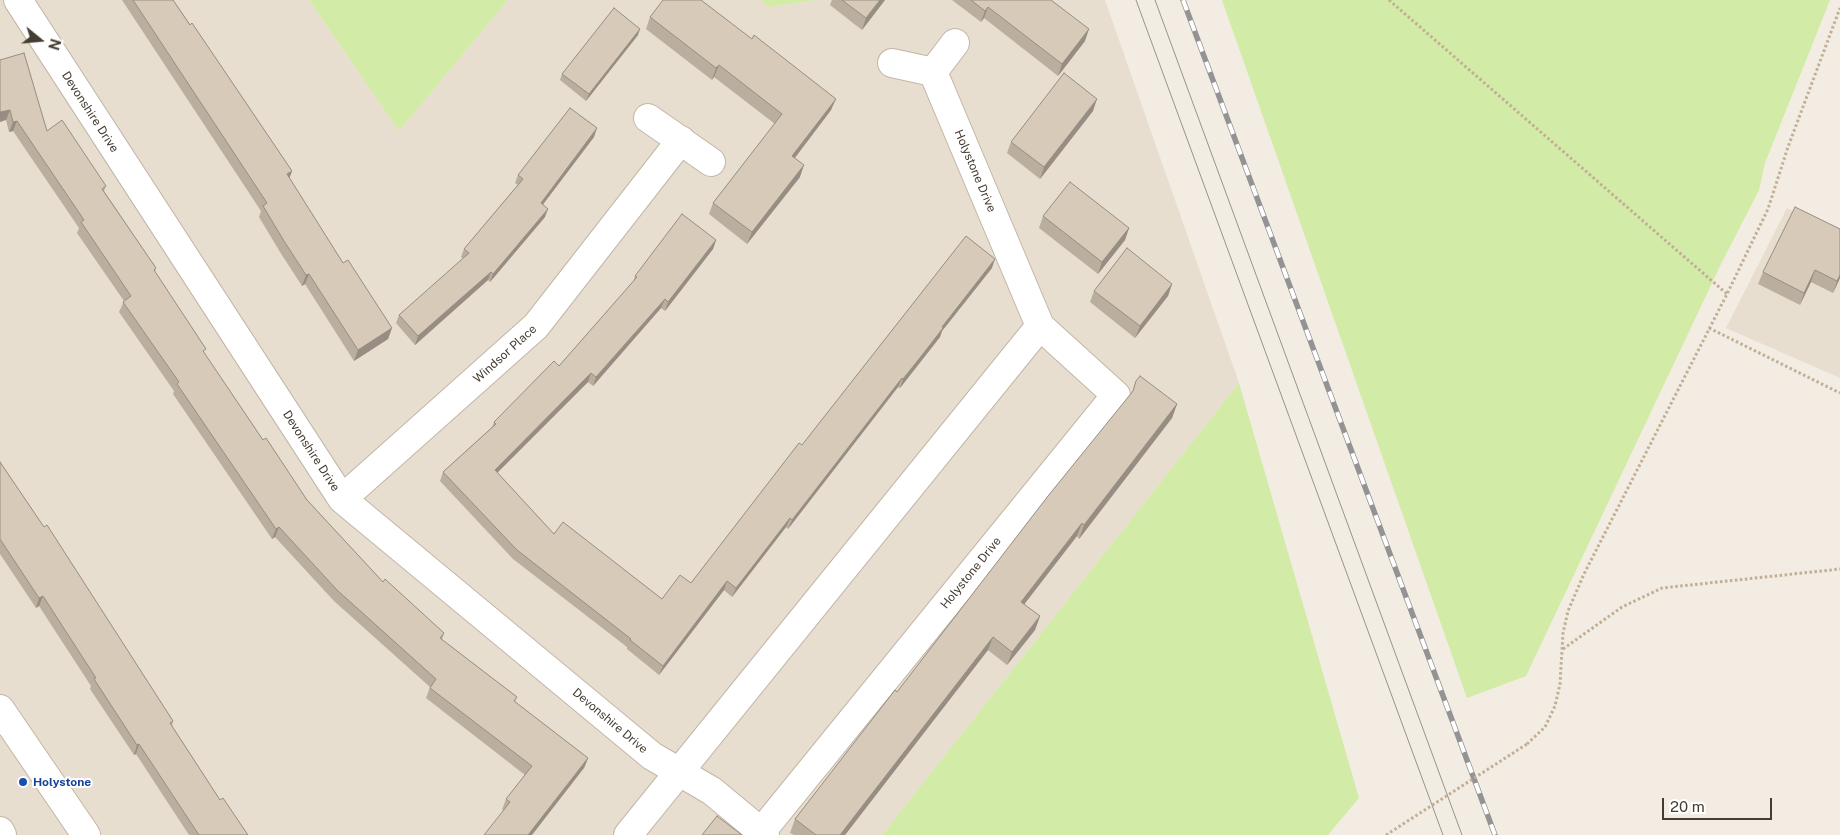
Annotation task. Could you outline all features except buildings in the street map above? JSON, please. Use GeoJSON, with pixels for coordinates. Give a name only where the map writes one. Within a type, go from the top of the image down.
{"type":"FeatureCollection","features":[{"type":"Feature","properties":{"kind":"street","name":"Devonshire Drive"},"geometry":{"type":"LineString","coordinates":[[18,0],[342,499],[652,756],[712,791],[763,833]]}},
{"type":"Feature","properties":{"kind":"street"},"geometry":{"type":"LineString","coordinates":[[892,63],[933,72],[955,44]]}},
{"type":"Feature","properties":{"kind":"street","name":"Holystone Drive"},"geometry":{"type":"LineString","coordinates":[[763,833],[1116,394],[1040,326],[933,72]]}},
{"type":"Feature","properties":{"kind":"street"},"geometry":{"type":"LineString","coordinates":[[648,118],[711,162]]}},
{"type":"Feature","properties":{"kind":"street","name":"Windsor Place"},"geometry":{"type":"LineString","coordinates":[[342,499],[536,326],[681,140]]}},
{"type":"Feature","properties":{"kind":"street"},"geometry":{"type":"LineString","coordinates":[[628,835],[1040,326]]}},
{"type":"Feature","properties":{"kind":"street"},"geometry":{"type":"LineString","coordinates":[[0,709],[86,835]]}},
{"type":"Feature","properties":{"kind":"path"},"geometry":{"type":"LineString","coordinates":[[1389,0],[1727,294]]}},
{"type":"Feature","properties":{"kind":"path"},"geometry":{"type":"LineString","coordinates":[[1386,835],[1527,744],[1545,727],[1555,706],[1560,684],[1563,633],[1568,611],[1584,574],[1727,294],[1768,209],[1791,138],[1840,8]]}},
{"type":"Feature","properties":{"kind":"path"},"geometry":{"type":"LineString","coordinates":[[1708,328],[1840,392]]}},
{"type":"Feature","properties":{"kind":"path"},"geometry":{"type":"LineString","coordinates":[[1562,649],[1622,607],[1662,588],[1840,569]]}},
{"type":"Feature","properties":{"kind":"shaded area"},"geometry":{"type":"Polygon","coordinates":[[[0,0],[309,0],[399,131],[508,0],[760,0],[768,7],[816,0],[1105,0],[1239,383],[882,835],[0,835],[0,0]]]}},
{"type":"Feature","properties":{"kind":"shaded area"},"geometry":{"type":"Polygon","coordinates":[[[1787,208],[1840,235],[1840,378],[1726,328],[1787,208]]]}},
{"type":"Feature","properties":{"kind":"green space"},"geometry":{"type":"Polygon","coordinates":[[[309,0],[508,0],[399,131],[309,0]]]}},
{"type":"Feature","properties":{"kind":"green space"},"geometry":{"type":"Polygon","coordinates":[[[760,0],[816,0],[768,7],[760,0]]]}},
{"type":"Feature","properties":{"kind":"green space"},"geometry":{"type":"Polygon","coordinates":[[[1222,0],[1830,0],[1765,163],[1759,190],[1721,264],[1526,676],[1467,698],[1222,0]]]}},
{"type":"Feature","properties":{"kind":"green space"},"geometry":{"type":"Polygon","coordinates":[[[1239,383],[1359,798],[1328,835],[882,835],[1239,383]]]}},
{"type":"Feature","properties":{"kind":"tram line"},"geometry":{"type":"LineString","coordinates":[[1136,0],[1443,835]]}},
{"type":"Feature","properties":{"kind":"tram line"},"geometry":{"type":"LineString","coordinates":[[1155,0],[1462,835]]}},
{"type":"Feature","properties":{"kind":"railway"},"geometry":{"type":"LineString","coordinates":[[1183,0],[1495,835]]}},
{"type":"Feature","properties":{"kind":"place","name":"Holystone"},"geometry":{"type":"Point","coordinates":[23,782]}}]}
